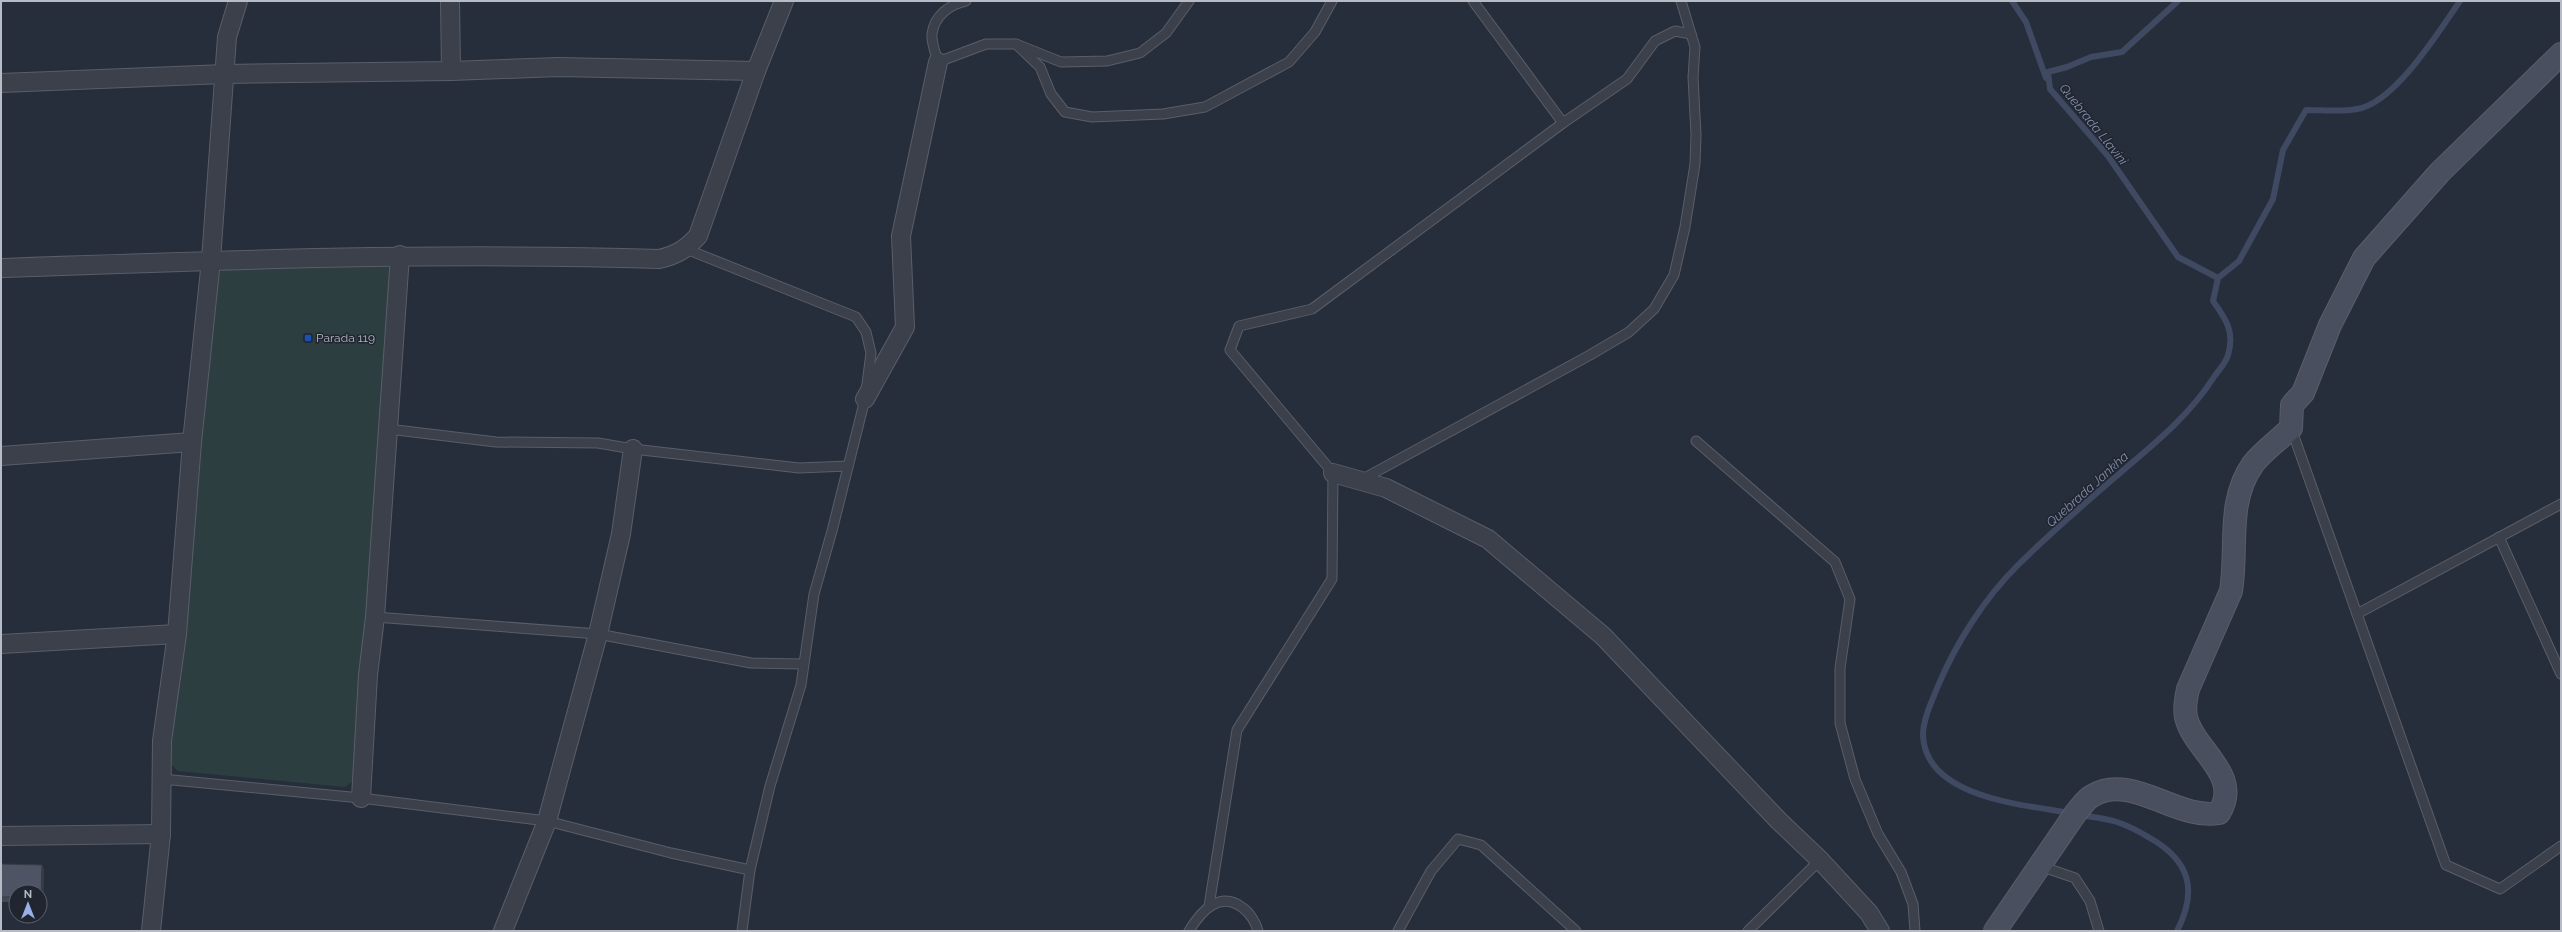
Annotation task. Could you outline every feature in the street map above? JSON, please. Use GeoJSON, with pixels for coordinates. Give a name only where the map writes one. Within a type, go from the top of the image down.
{"type":"FeatureCollection","features":[{"type":"Feature","properties":{"kind":"street"},"geometry":{"type":"LineString","coordinates":[[151,931],[161,834],[162,742],[177,634],[192,442],[211,260],[227,36],[238,1]]}},
{"type":"Feature","properties":{"kind":"street"},"geometry":{"type":"LineString","coordinates":[[450,1],[451,71]]}},
{"type":"Feature","properties":{"kind":"street"},"geometry":{"type":"LineString","coordinates":[[1,268],[400,255],[536,255],[659,259],[674,255],[686,249],[698,236],[756,71],[784,1]]}},
{"type":"Feature","properties":{"kind":"street"},"geometry":{"type":"LineString","coordinates":[[1995,931],[2090,796],[2103,791],[2136,793],[2197,814],[2219,813],[2224,804],[2226,795],[2224,780],[2190,728],[2185,715],[2185,702],[2188,689],[2231,592],[2234,576],[2234,515],[2239,493],[2253,464],[2291,428],[2292,405],[2303,393],[2330,325],[2364,258],[2440,172],[2561,54]]}},
{"type":"Feature","properties":{"kind":"street"},"geometry":{"type":"LineString","coordinates":[[865,399],[904,327],[901,236],[938,62]]}},
{"type":"Feature","properties":{"kind":"street"},"geometry":{"type":"LineString","coordinates":[[1,83],[225,74],[451,71],[558,67],[756,71]]}},
{"type":"Feature","properties":{"kind":"street"},"geometry":{"type":"LineString","coordinates":[[361,798],[368,676],[375,617],[400,255]]}},
{"type":"Feature","properties":{"kind":"street"},"geometry":{"type":"LineString","coordinates":[[1,456],[192,442]]}},
{"type":"Feature","properties":{"kind":"street"},"geometry":{"type":"LineString","coordinates":[[504,931],[547,821],[598,634],[621,534],[633,449]]}},
{"type":"Feature","properties":{"kind":"street"},"geometry":{"type":"LineString","coordinates":[[1333,473],[1361,480],[1398,494],[1488,539],[1603,636],[1779,821],[1820,860],[1869,912],[1880,931]]}},
{"type":"Feature","properties":{"kind":"street"},"geometry":{"type":"LineString","coordinates":[[1,644],[177,634]]}},
{"type":"Feature","properties":{"kind":"street"},"geometry":{"type":"LineString","coordinates":[[1,836],[161,834]]}},
{"type":"Feature","properties":{"kind":"lane"},"geometry":{"type":"LineString","coordinates":[[966,1],[952,4],[939,18],[931,35],[938,62],[986,44],[1016,44],[1061,62],[1107,61],[1140,54],[1166,33],[1189,1]]}},
{"type":"Feature","properties":{"kind":"lane"},"geometry":{"type":"LineString","coordinates":[[1016,44],[1040,67],[1051,94],[1065,112],[1092,117],[1162,114],[1205,107],[1288,62],[1315,32],[1332,1]]}},
{"type":"Feature","properties":{"kind":"lane"},"geometry":{"type":"LineString","coordinates":[[1473,1],[1564,123]]}},
{"type":"Feature","properties":{"kind":"lane"},"geometry":{"type":"LineString","coordinates":[[1361,480],[1590,356],[1629,332],[1654,309],[1674,275],[1685,227],[1695,164],[1696,135],[1693,77],[1695,46],[1681,1]]}},
{"type":"Feature","properties":{"kind":"lane"},"geometry":{"type":"LineString","coordinates":[[1209,906],[1237,730],[1332,579],[1333,473],[1230,350],[1239,326],[1312,309],[1564,123],[1627,79],[1655,41],[1675,31],[1691,34]]}},
{"type":"Feature","properties":{"kind":"lane"},"geometry":{"type":"LineString","coordinates":[[686,249],[856,318],[866,332],[871,353],[865,399],[814,594],[801,685],[770,786],[750,870],[742,931]]}},
{"type":"Feature","properties":{"kind":"lane"},"geometry":{"type":"LineString","coordinates":[[2291,428],[2446,865],[2500,889],[2561,846]]}},
{"type":"Feature","properties":{"kind":"lane"},"geometry":{"type":"LineString","coordinates":[[388,429],[496,442],[598,443],[633,449],[799,468],[848,466]]}},
{"type":"Feature","properties":{"kind":"lane"},"geometry":{"type":"LineString","coordinates":[[1696,441],[1835,562],[1850,599],[1840,668],[1840,723],[1855,780],[1878,834],[1901,872],[1913,904],[1915,931]]}},
{"type":"Feature","properties":{"kind":"lane"},"geometry":{"type":"LineString","coordinates":[[2357,614],[2561,504]]}},
{"type":"Feature","properties":{"kind":"lane"},"geometry":{"type":"LineString","coordinates":[[2499,537],[2561,674]]}},
{"type":"Feature","properties":{"kind":"lane"},"geometry":{"type":"LineString","coordinates":[[375,617],[598,634],[751,663],[803,664]]}},
{"type":"Feature","properties":{"kind":"lane"},"geometry":{"type":"LineString","coordinates":[[162,780],[361,798],[547,821],[671,853],[750,870]]}},
{"type":"Feature","properties":{"kind":"lane"},"geometry":{"type":"LineString","coordinates":[[1398,931],[1431,871],[1458,839],[1481,845],[1576,931]]}},
{"type":"Feature","properties":{"kind":"lane"},"geometry":{"type":"LineString","coordinates":[[1748,931],[1820,860]]}},
{"type":"Feature","properties":{"kind":"lane"},"geometry":{"type":"LineString","coordinates":[[2040,866],[2075,878],[2090,901],[2099,931]]}},
{"type":"Feature","properties":{"kind":"lane"},"geometry":{"type":"LineString","coordinates":[[1189,931],[1209,906],[1224,900],[1234,901],[1245,910],[1258,931]]}},
{"type":"Feature","properties":{"kind":"shaded area"},"geometry":{"type":"Polygon","coordinates":[[[381,263],[390,268],[392,277],[353,781],[345,787],[178,771],[172,765],[171,755],[218,275],[223,269],[381,263]]]}},
{"type":"Feature","properties":{"kind":"building"},"geometry":{"type":"Polygon","coordinates":[[[1,864],[42,865],[41,884],[8,884],[8,897],[1,897],[1,864]]]}},
{"type":"Feature","properties":{"kind":"waterway"},"geometry":{"type":"LineString","coordinates":[[2012,1],[2026,22],[2046,78]]}},
{"type":"Feature","properties":{"kind":"waterway","name":"Quebrada Llavini"},"geometry":{"type":"LineString","coordinates":[[2178,1],[2122,52],[2091,57],[2067,67],[2048,72],[2050,89],[2108,156],[2178,257],[2218,278]]}},
{"type":"Feature","properties":{"kind":"waterway","name":"Quebrada Jankha"},"geometry":{"type":"LineString","coordinates":[[2071,813],[2029,806],[1980,795],[1959,785],[1940,773],[1928,756],[1923,729],[1928,710],[1945,670],[1972,622],[2005,579],[2057,528],[2151,447],[2174,425],[2205,390],[2224,364],[2230,347],[2230,333],[2222,314],[2213,301],[2218,278],[2239,261],[2273,199],[2283,150],[2306,110],[2338,111],[2357,109],[2371,104],[2386,94],[2415,64],[2460,1]]}},
{"type":"Feature","properties":{"kind":"waterway","name":"Quebrada Jankha"},"geometry":{"type":"LineString","coordinates":[[2080,815],[2126,825],[2164,847],[2174,856],[2182,867],[2188,890],[2184,916],[2177,931]]}},
{"type":"Feature","properties":{"kind":"place","name":"Parada 119"},"geometry":{"type":"Point","coordinates":[308,338]}}]}
